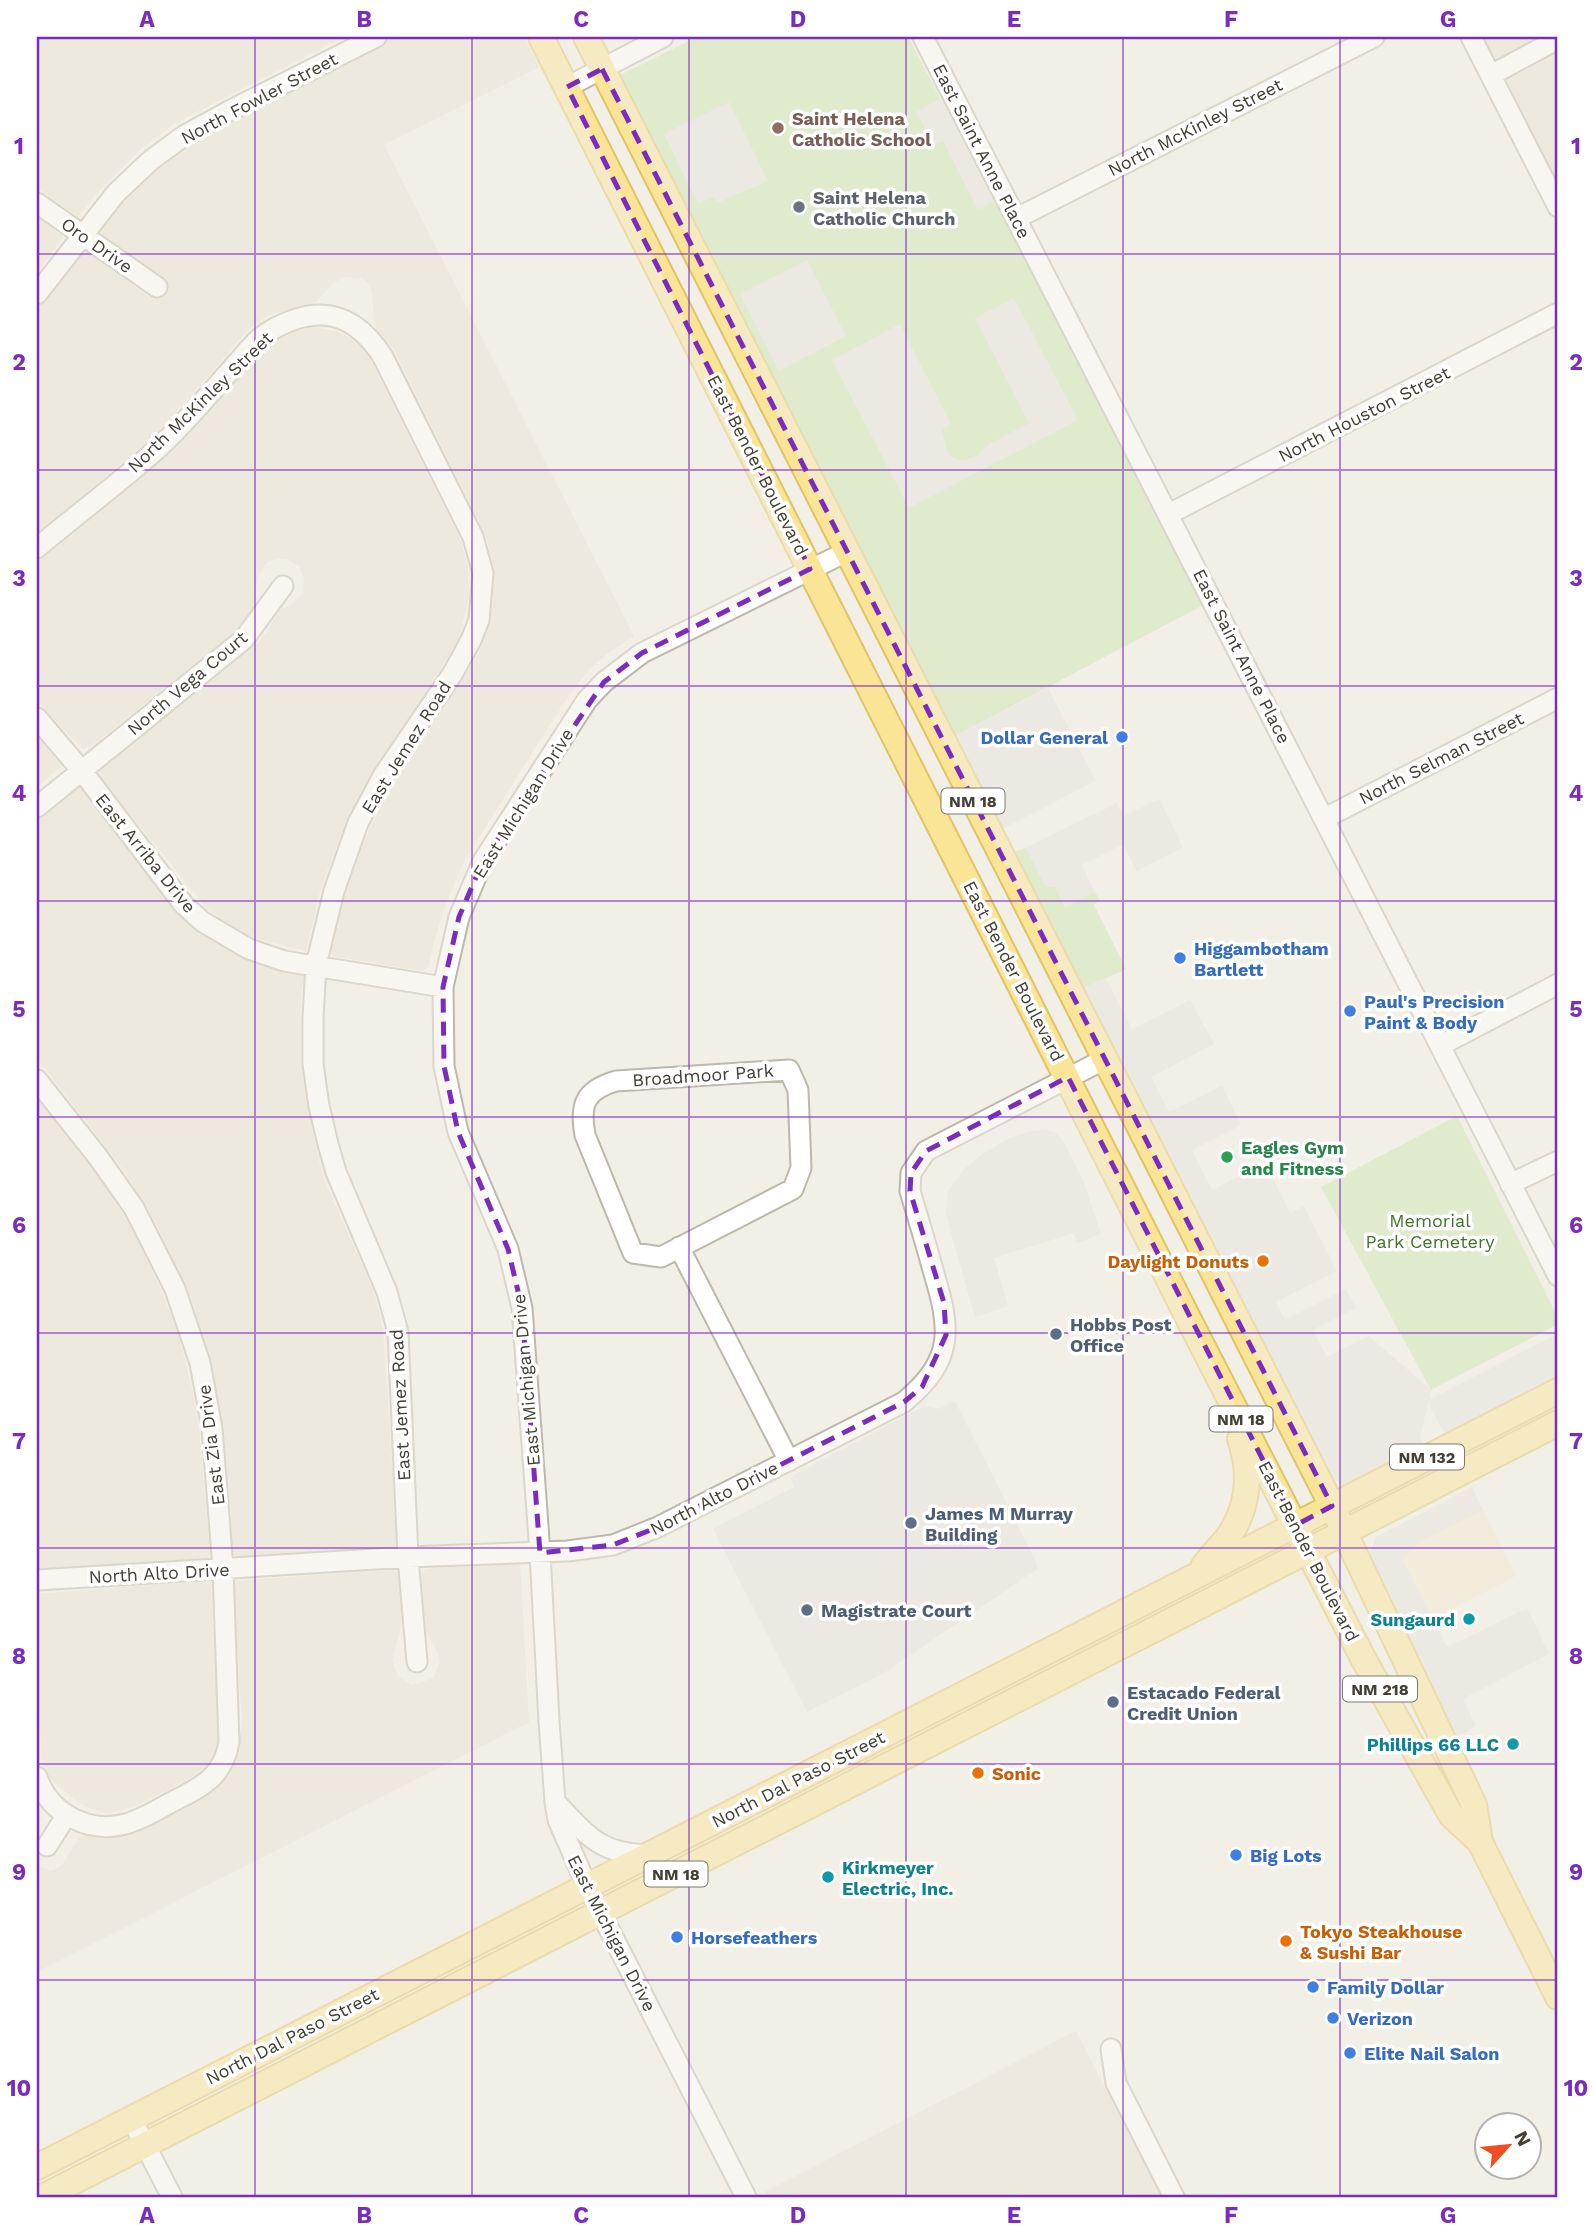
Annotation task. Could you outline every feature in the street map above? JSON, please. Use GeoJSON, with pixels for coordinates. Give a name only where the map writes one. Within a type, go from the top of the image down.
{"type":"FeatureCollection","features":[{"type":"Feature","properties":{"kind":"main road","name":"NM 18"},"geometry":{"type":"LineString","coordinates":[[541,37],[567,87]]}},
{"type":"Feature","properties":{"kind":"main road","name":"NM 18"},"geometry":{"type":"LineString","coordinates":[[586,37],[602,69]]}},
{"type":"Feature","properties":{"kind":"main road","name":"East Bender Boulevard"},"geometry":{"type":"LineString","coordinates":[[602,69],[1345,1532],[1474,1805],[1480,1842],[1558,1997]]}},
{"type":"Feature","properties":{"kind":"main road","name":"East Bender Boulevard"},"geometry":{"type":"LineString","coordinates":[[567,87],[1186,1314],[1364,1660],[1451,1815],[1480,1842]]}},
{"type":"Feature","properties":{"kind":"main road"},"geometry":{"type":"LineString","coordinates":[[1186,1314],[1228,1302]]}},
{"type":"Feature","properties":{"kind":"main road","name":"North Dal Paso Street"},"geometry":{"type":"LineString","coordinates":[[37,2167],[1558,1391]]}},
{"type":"Feature","properties":{"kind":"main road"},"geometry":{"type":"LineString","coordinates":[[1196,1575],[1230,1533],[1245,1501],[1249,1475],[1246,1454],[1237,1431],[1237,1411]]}},
{"type":"Feature","properties":{"kind":"main road","name":"North Dal Paso Street"},"geometry":{"type":"LineString","coordinates":[[43,2197],[1558,1423]]}},
{"type":"Feature","properties":{"kind":"street","name":"North Fowler Street"},"geometry":{"type":"LineString","coordinates":[[37,294],[116,193],[151,160],[185,135],[376,37]]}},
{"type":"Feature","properties":{"kind":"street"},"geometry":{"type":"LineString","coordinates":[[567,87],[663,37]]}},
{"type":"Feature","properties":{"kind":"street","name":"East Saint Anne Place"},"geometry":{"type":"LineString","coordinates":[[923,37],[1558,1276]]}},
{"type":"Feature","properties":{"kind":"street","name":"North McKinley Street"},"geometry":{"type":"LineString","coordinates":[[1017,218],[1374,37]]}},
{"type":"Feature","properties":{"kind":"street"},"geometry":{"type":"LineString","coordinates":[[1471,37],[1558,206]]}},
{"type":"Feature","properties":{"kind":"street"},"geometry":{"type":"LineString","coordinates":[[1491,75],[1558,39]]}},
{"type":"Feature","properties":{"kind":"street","name":"Oro Drive"},"geometry":{"type":"LineString","coordinates":[[37,203],[157,287]]}},
{"type":"Feature","properties":{"kind":"street","name":"North Houston Street"},"geometry":{"type":"LineString","coordinates":[[1169,514],[1558,313]]}},
{"type":"Feature","properties":{"kind":"street","name":"North McKinley Street"},"geometry":{"type":"LineString","coordinates":[[37,548],[157,449],[269,331],[309,317],[344,318]]}},
{"type":"Feature","properties":{"kind":"street","name":"East Jemez Road"},"geometry":{"type":"LineString","coordinates":[[344,318],[361,329],[383,357],[473,537],[483,573],[479,620],[453,673],[383,776],[358,823],[334,891],[316,965],[313,1064],[319,1106],[337,1172],[387,1292],[398,1332],[408,1557],[417,1662]]}},
{"type":"Feature","properties":{"kind":"street","name":"East Michigan Drive"},"geometry":{"type":"LineString","coordinates":[[746,2197],[587,1886],[566,1842],[555,1802],[522,1308],[508,1249],[458,1132],[444,1066],[443,986],[459,917],[483,862],[587,700],[604,682],[642,653],[846,552]]}},
{"type":"Feature","properties":{"kind":"street","name":"North Vega Court"},"geometry":{"type":"LineString","coordinates":[[37,807],[244,639],[283,586]]}},
{"type":"Feature","properties":{"kind":"street","name":"North Selman Street"},"geometry":{"type":"LineString","coordinates":[[1325,818],[1558,698]]}},
{"type":"Feature","properties":{"kind":"street","name":"East Arriba Drive"},"geometry":{"type":"LineString","coordinates":[[37,718],[82,771],[184,905],[203,922],[249,949],[284,961],[443,986]]}},
{"type":"Feature","properties":{"kind":"street"},"geometry":{"type":"LineString","coordinates":[[1441,1045],[1558,984]]}},
{"type":"Feature","properties":{"kind":"street","name":"North Alto Drive"},"geometry":{"type":"LineString","coordinates":[[37,1580],[408,1557],[540,1553],[613,1545],[633,1538],[904,1402],[922,1387],[934,1372],[946,1335],[944,1303],[910,1191],[911,1172],[926,1150],[1105,1059]]}},
{"type":"Feature","properties":{"kind":"street","name":"Broadmoor Park"},"geometry":{"type":"LineString","coordinates":[[789,1070],[798,1090],[801,1168],[793,1189],[679,1247],[661,1257],[633,1253],[584,1135],[581,1117],[588,1096],[598,1087],[616,1081],[789,1070]]}},
{"type":"Feature","properties":{"kind":"street","name":"East Zia Drive"},"geometry":{"type":"LineString","coordinates":[[37,1080],[98,1157],[127,1199],[175,1289],[200,1363],[212,1428],[223,1569],[229,1742],[227,1757],[210,1780],[148,1815],[128,1823],[111,1826],[78,1821],[66,1816]]}},
{"type":"Feature","properties":{"kind":"street"},"geometry":{"type":"LineString","coordinates":[[1510,1184],[1558,1161]]}},
{"type":"Feature","properties":{"kind":"street"},"geometry":{"type":"LineString","coordinates":[[679,1247],[789,1461]]}},
{"type":"Feature","properties":{"kind":"street"},"geometry":{"type":"LineString","coordinates":[[37,1777],[41,1789],[66,1816],[47,1846]]}},
{"type":"Feature","properties":{"kind":"street"},"geometry":{"type":"LineString","coordinates":[[555,1802],[608,1849],[625,1854],[648,1855]]}},
{"type":"Feature","properties":{"kind":"street"},"geometry":{"type":"LineString","coordinates":[[1111,2049],[1116,2083],[1174,2197]]}},
{"type":"Feature","properties":{"kind":"street"},"geometry":{"type":"LineString","coordinates":[[131,2119],[172,2197]]}},
{"type":"Feature","properties":{"kind":"highlighted area"},"geometry":{"type":"Polygon","coordinates":[[[602,69],[1332,1506],[1296,1525],[1068,1077],[926,1151],[911,1173],[910,1191],[944,1303],[946,1335],[922,1387],[904,1402],[658,1527],[613,1545],[540,1553],[522,1308],[508,1249],[458,1132],[444,1066],[443,987],[459,917],[483,861],[604,682],[642,653],[810,569],[567,87],[602,69]]]}},
{"type":"Feature","properties":{"kind":"shaded area"},"geometry":{"type":"Polygon","coordinates":[[[37,37],[343,37],[174,124],[139,151],[78,216],[37,188],[37,37]]]}},
{"type":"Feature","properties":{"kind":"shaded area"},"geometry":{"type":"Polygon","coordinates":[[[394,37],[524,37],[539,67],[384,145],[634,636],[593,666],[577,684],[545,732],[462,865],[444,909],[429,966],[423,971],[339,957],[332,955],[330,951],[342,896],[356,855],[391,789],[479,653],[490,618],[492,582],[489,549],[484,533],[393,348],[380,335],[374,323],[372,292],[367,282],[361,278],[344,277],[332,284],[316,302],[268,315],[247,331],[157,434],[37,533],[37,310],[79,258],[88,252],[149,297],[162,279],[105,238],[99,230],[131,188],[177,149],[394,37]]]}},
{"type":"Feature","properties":{"kind":"shaded area"},"geometry":{"type":"Polygon","coordinates":[[[1483,37],[1546,37],[1500,60],[1493,57],[1483,37]]]}},
{"type":"Feature","properties":{"kind":"shaded area"},"geometry":{"type":"Polygon","coordinates":[[[1558,47],[1558,186],[1509,91],[1507,82],[1509,76],[1558,47]]]}},
{"type":"Feature","properties":{"kind":"shaded area"},"geometry":{"type":"Polygon","coordinates":[[[941,98],[994,201],[978,210],[943,141],[934,145],[916,112],[941,98]]]}},
{"type":"Feature","properties":{"kind":"shaded area"},"geometry":{"type":"Polygon","coordinates":[[[729,102],[768,181],[717,203],[714,197],[698,204],[664,134],[729,102]]]}},
{"type":"Feature","properties":{"kind":"shaded area"},"geometry":{"type":"Polygon","coordinates":[[[37,216],[63,237],[37,272],[37,216]]]}},
{"type":"Feature","properties":{"kind":"shaded area"},"geometry":{"type":"Polygon","coordinates":[[[807,260],[846,336],[779,371],[740,294],[807,260]]]}},
{"type":"Feature","properties":{"kind":"shaded area"},"geometry":{"type":"Polygon","coordinates":[[[1014,298],[1078,420],[909,508],[832,360],[900,324],[951,424],[942,429],[946,448],[951,456],[964,460],[978,455],[986,446],[1029,423],[975,318],[1014,298]]]}},
{"type":"Feature","properties":{"kind":"shaded area"},"geometry":{"type":"Polygon","coordinates":[[[314,327],[349,337],[366,352],[375,366],[455,523],[468,563],[469,597],[458,642],[371,777],[350,816],[322,883],[306,951],[254,938],[224,922],[203,904],[100,777],[99,772],[112,758],[258,642],[268,631],[279,610],[294,603],[303,592],[304,579],[299,566],[286,559],[266,563],[257,578],[254,608],[236,631],[95,743],[83,749],[37,702],[37,563],[137,482],[200,421],[264,346],[280,335],[314,327]]]}},
{"type":"Feature","properties":{"kind":"shaded area"},"geometry":{"type":"Polygon","coordinates":[[[1048,688],[1096,781],[1000,830],[953,737],[1048,688]]]}},
{"type":"Feature","properties":{"kind":"shaded area"},"geometry":{"type":"Polygon","coordinates":[[[37,735],[62,766],[37,787],[37,735]]]}},
{"type":"Feature","properties":{"kind":"shaded area"},"geometry":{"type":"Polygon","coordinates":[[[76,787],[80,787],[184,919],[197,929],[304,974],[301,999],[302,1071],[319,1161],[324,1180],[374,1292],[383,1329],[397,1540],[396,1546],[392,1548],[238,1557],[232,1554],[224,1430],[194,1308],[160,1231],[125,1172],[37,1058],[37,817],[76,787]]]}},
{"type":"Feature","properties":{"kind":"shaded area"},"geometry":{"type":"Polygon","coordinates":[[[1159,799],[1183,847],[1137,871],[1123,844],[1082,865],[1095,892],[1065,907],[1055,887],[1046,887],[1026,848],[1117,803],[1124,816],[1159,799]]]}},
{"type":"Feature","properties":{"kind":"shaded area"},"geometry":{"type":"Polygon","coordinates":[[[1106,979],[1132,1029],[1190,1000],[1214,1044],[1151,1077],[1169,1112],[1222,1086],[1241,1125],[1192,1150],[1212,1190],[1265,1163],[1290,1213],[1304,1206],[1337,1271],[1276,1302],[1285,1320],[1346,1289],[1356,1308],[1313,1330],[1327,1357],[1369,1336],[1431,1390],[1430,1399],[1558,1334],[1558,1382],[1447,1438],[1428,1403],[1420,1437],[1426,1448],[1356,1483],[1343,1485],[1327,1475],[1082,989],[1106,979]]]}},
{"type":"Feature","properties":{"kind":"shaded area"},"geometry":{"type":"Polygon","coordinates":[[[37,1095],[105,1185],[130,1225],[177,1329],[199,1427],[210,1554],[207,1558],[37,1569],[37,1095]]]}},
{"type":"Feature","properties":{"kind":"shaded area"},"geometry":{"type":"Polygon","coordinates":[[[1031,1131],[1055,1132],[1063,1140],[1083,1180],[1101,1234],[1077,1243],[1074,1233],[994,1258],[1008,1306],[975,1317],[946,1212],[948,1192],[963,1170],[1007,1139],[1031,1131]]]}},
{"type":"Feature","properties":{"kind":"shaded area"},"geometry":{"type":"Polygon","coordinates":[[[955,1401],[1037,1564],[1037,1569],[887,1671],[807,1712],[713,1529],[794,1487],[790,1477],[924,1406],[939,1409],[955,1401]]]}},
{"type":"Feature","properties":{"kind":"shaded area"},"geometry":{"type":"Polygon","coordinates":[[[1472,1487],[1483,1510],[1419,1542],[1403,1560],[1447,1647],[1527,1608],[1549,1654],[1463,1699],[1476,1726],[1455,1738],[1369,1554],[1376,1537],[1472,1487]]]}},
{"type":"Feature","properties":{"kind":"shaded area"},"geometry":{"type":"Polygon","coordinates":[[[1483,1510],[1516,1576],[1433,1619],[1403,1560],[1419,1542],[1483,1510]]]}},
{"type":"Feature","properties":{"kind":"shaded area"},"geometry":{"type":"Polygon","coordinates":[[[520,1562],[529,1723],[37,1972],[37,1865],[51,1871],[62,1865],[79,1838],[86,1834],[121,1836],[185,1807],[219,1786],[236,1761],[242,1723],[232,1581],[393,1570],[399,1575],[402,1624],[392,1661],[398,1676],[411,1685],[433,1678],[440,1662],[426,1631],[421,1576],[425,1569],[520,1562]]]}},
{"type":"Feature","properties":{"kind":"shaded area"},"geometry":{"type":"Polygon","coordinates":[[[210,1580],[219,1724],[219,1740],[213,1757],[191,1778],[133,1807],[106,1813],[76,1801],[51,1779],[42,1759],[37,1683],[37,1594],[210,1580]]]}},
{"type":"Feature","properties":{"kind":"shaded area"},"geometry":{"type":"Polygon","coordinates":[[[1076,2031],[1161,2197],[767,2197],[765,2192],[1076,2031]]]}},
{"type":"Feature","properties":{"kind":"green space"},"geometry":{"type":"Polygon","coordinates":[[[697,37],[908,37],[1207,603],[953,737],[616,77],[697,37]]]}},
{"type":"Feature","properties":{"kind":"green space"},"geometry":{"type":"Polygon","coordinates":[[[1026,848],[1046,887],[1055,887],[1065,907],[1095,892],[1100,901],[1094,905],[1126,969],[1082,989],[1013,852],[1026,848]]]}},
{"type":"Feature","properties":{"kind":"green space","name":"Memorial Park Cemetery"},"geometry":{"type":"Polygon","coordinates":[[[1457,1116],[1558,1318],[1558,1324],[1431,1390],[1321,1187],[1457,1116]]]}},
{"type":"Feature","properties":{"kind":"place","name":"Saint Helena Catholic School"},"geometry":{"type":"Point","coordinates":[778,128]}},
{"type":"Feature","properties":{"kind":"place","name":"Saint Helena Catholic Church"},"geometry":{"type":"Point","coordinates":[799,207]}},
{"type":"Feature","properties":{"kind":"place","name":"Dollar General"},"geometry":{"type":"Point","coordinates":[1122,737]}},
{"type":"Feature","properties":{"kind":"place","name":"Higgambotham Bartlett"},"geometry":{"type":"Point","coordinates":[1180,958]}},
{"type":"Feature","properties":{"kind":"place","name":"Paul's Precision Paint & Body"},"geometry":{"type":"Point","coordinates":[1350,1011]}},
{"type":"Feature","properties":{"kind":"place","name":"Eagles Gym and Fitness"},"geometry":{"type":"Point","coordinates":[1227,1157]}},
{"type":"Feature","properties":{"kind":"place","name":"Daylight Donuts"},"geometry":{"type":"Point","coordinates":[1263,1261]}},
{"type":"Feature","properties":{"kind":"place","name":"Hobbs Post Office"},"geometry":{"type":"Point","coordinates":[1056,1334]}},
{"type":"Feature","properties":{"kind":"place","name":"James M Murray Building"},"geometry":{"type":"Point","coordinates":[911,1523]}},
{"type":"Feature","properties":{"kind":"place","name":"Magistrate Court"},"geometry":{"type":"Point","coordinates":[807,1610]}},
{"type":"Feature","properties":{"kind":"place","name":"Sungaurd"},"geometry":{"type":"Point","coordinates":[1469,1619]}},
{"type":"Feature","properties":{"kind":"place","name":"Estacado Federal Credit Union"},"geometry":{"type":"Point","coordinates":[1113,1702]}},
{"type":"Feature","properties":{"kind":"place","name":"Phillips 66 LLC"},"geometry":{"type":"Point","coordinates":[1513,1744]}},
{"type":"Feature","properties":{"kind":"place","name":"Sonic"},"geometry":{"type":"Point","coordinates":[978,1773]}},
{"type":"Feature","properties":{"kind":"place","name":"Big Lots"},"geometry":{"type":"Point","coordinates":[1236,1855]}},
{"type":"Feature","properties":{"kind":"place","name":"Kirkmeyer Electric, Inc."},"geometry":{"type":"Point","coordinates":[828,1877]}},
{"type":"Feature","properties":{"kind":"place","name":"Horsefeathers"},"geometry":{"type":"Point","coordinates":[677,1937]}},
{"type":"Feature","properties":{"kind":"place","name":"Tokyo Steakhouse & Sushi Bar"},"geometry":{"type":"Point","coordinates":[1286,1941]}},
{"type":"Feature","properties":{"kind":"place","name":"Family Dollar"},"geometry":{"type":"Point","coordinates":[1313,1987]}},
{"type":"Feature","properties":{"kind":"place","name":"Verizon"},"geometry":{"type":"Point","coordinates":[1333,2018]}},
{"type":"Feature","properties":{"kind":"place","name":"Elite Nail Salon"},"geometry":{"type":"Point","coordinates":[1350,2053]}}]}
